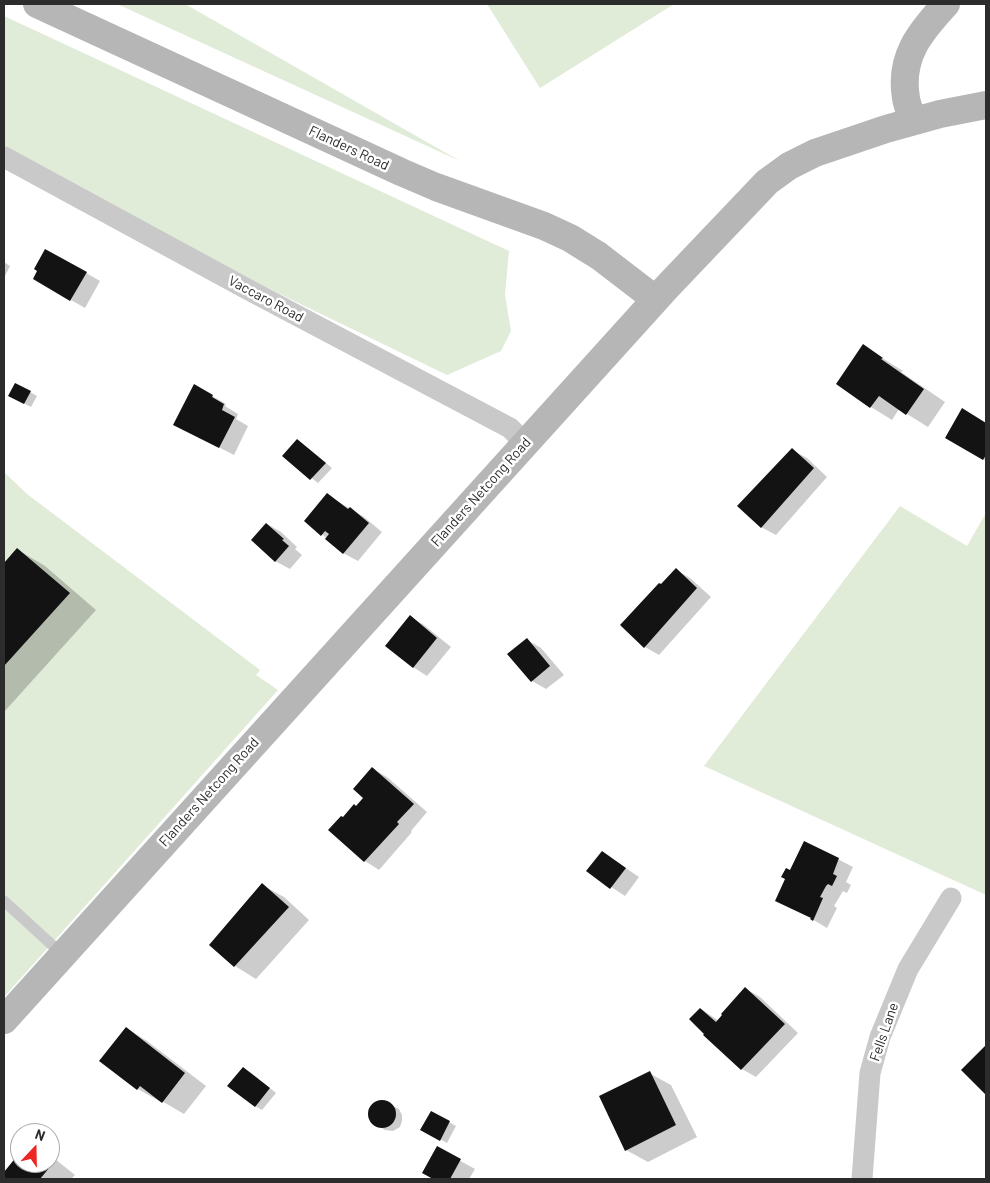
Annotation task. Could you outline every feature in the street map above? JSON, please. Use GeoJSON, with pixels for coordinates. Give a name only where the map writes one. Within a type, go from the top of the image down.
{"type":"FeatureCollection","features":[{"type":"Feature","properties":{"kind":"main road","name":"Flanders Road"},"geometry":{"type":"LineString","coordinates":[[37,4],[436,188],[556,231],[599,256],[655,299]]}},
{"type":"Feature","properties":{"kind":"main road"},"geometry":{"type":"LineString","coordinates":[[913,121],[906,98],[905,75],[907,61],[920,34],[946,4]]}},
{"type":"Feature","properties":{"kind":"main road","name":"Flanders Netcong Road"},"geometry":{"type":"LineString","coordinates":[[4,1020],[655,299],[730,219],[778,173],[815,153],[913,121],[986,105]]}},
{"type":"Feature","properties":{"kind":"street","name":"Vaccaro Road"},"geometry":{"type":"LineString","coordinates":[[4,158],[255,294],[510,428],[525,443]]}},
{"type":"Feature","properties":{"kind":"street","name":"Fells Lane"},"geometry":{"type":"LineString","coordinates":[[862,1179],[870,1073],[880,1037],[908,969],[951,898]]}},
{"type":"Feature","properties":{"kind":"lane"},"geometry":{"type":"LineString","coordinates":[[4,901],[63,955]]}},
{"type":"Feature","properties":{"kind":"green space"},"geometry":{"type":"Polygon","coordinates":[[[117,4],[185,4],[460,161],[117,4]]]}},
{"type":"Feature","properties":{"kind":"green space"},"geometry":{"type":"Polygon","coordinates":[[[487,4],[674,4],[540,88],[487,4]]]}},
{"type":"Feature","properties":{"kind":"green space"},"geometry":{"type":"Polygon","coordinates":[[[4,16],[509,251],[505,295],[511,331],[501,351],[447,375],[222,266],[4,148],[4,16]]]}},
{"type":"Feature","properties":{"kind":"green space"},"geometry":{"type":"Polygon","coordinates":[[[4,472],[27,494],[260,670],[256,675],[278,690],[4,997],[4,472]]]}},
{"type":"Feature","properties":{"kind":"green space"},"geometry":{"type":"Polygon","coordinates":[[[900,506],[967,546],[986,513],[986,895],[704,766],[900,506]]]}},
{"type":"Feature","properties":{"kind":"building"},"geometry":{"type":"Polygon","coordinates":[[[45,249],[87,272],[70,301],[33,279],[37,271],[34,269],[45,249]]]}},
{"type":"Feature","properties":{"kind":"building"},"geometry":{"type":"Polygon","coordinates":[[[863,344],[924,389],[906,415],[879,396],[870,408],[836,384],[863,344]]]}},
{"type":"Feature","properties":{"kind":"building"},"geometry":{"type":"Polygon","coordinates":[[[15,383],[31,391],[24,404],[8,396],[15,383]]]}},
{"type":"Feature","properties":{"kind":"building"},"geometry":{"type":"Polygon","coordinates":[[[194,384],[213,395],[212,397],[224,404],[222,410],[235,417],[219,448],[173,425],[194,384]]]}},
{"type":"Feature","properties":{"kind":"building"},"geometry":{"type":"Polygon","coordinates":[[[962,408],[986,423],[986,455],[983,460],[945,438],[962,408]]]}},
{"type":"Feature","properties":{"kind":"building"},"geometry":{"type":"Polygon","coordinates":[[[297,439],[326,463],[310,480],[282,456],[297,439]]]}},
{"type":"Feature","properties":{"kind":"building"},"geometry":{"type":"Polygon","coordinates":[[[792,448],[814,468],[761,528],[737,506],[792,448]]]}},
{"type":"Feature","properties":{"kind":"building"},"geometry":{"type":"Polygon","coordinates":[[[327,493],[348,509],[350,507],[369,523],[343,554],[325,539],[329,534],[325,531],[321,536],[304,521],[327,493]]]}},
{"type":"Feature","properties":{"kind":"building"},"geometry":{"type":"Polygon","coordinates":[[[266,523],[289,546],[275,562],[251,540],[266,523]]]}},
{"type":"Feature","properties":{"kind":"building"},"geometry":{"type":"Polygon","coordinates":[[[17,548],[70,593],[4,666],[4,563],[17,548]]]}},
{"type":"Feature","properties":{"kind":"building"},"geometry":{"type":"Polygon","coordinates":[[[676,568],[697,588],[644,648],[620,625],[659,583],[661,584],[676,568]]]}},
{"type":"Feature","properties":{"kind":"building"},"geometry":{"type":"Polygon","coordinates":[[[410,615],[437,638],[413,668],[385,646],[410,615]]]}},
{"type":"Feature","properties":{"kind":"building"},"geometry":{"type":"Polygon","coordinates":[[[527,638],[550,666],[531,682],[507,654],[527,638]]]}},
{"type":"Feature","properties":{"kind":"building"},"geometry":{"type":"Polygon","coordinates":[[[372,767],[414,804],[397,822],[399,824],[364,862],[328,830],[354,804],[356,806],[363,798],[353,789],[372,767]]]}},
{"type":"Feature","properties":{"kind":"building"},"geometry":{"type":"Polygon","coordinates":[[[804,841],[839,858],[833,874],[837,876],[832,886],[828,884],[820,897],[823,898],[813,921],[811,918],[775,901],[785,879],[781,877],[786,868],[790,870],[804,841]]]}},
{"type":"Feature","properties":{"kind":"building"},"geometry":{"type":"Polygon","coordinates":[[[602,851],[626,868],[610,889],[586,871],[602,851]]]}},
{"type":"Feature","properties":{"kind":"building"},"geometry":{"type":"Polygon","coordinates":[[[262,883],[289,907],[234,967],[209,945],[262,883]]]}},
{"type":"Feature","properties":{"kind":"building"},"geometry":{"type":"Polygon","coordinates":[[[745,987],[785,1024],[741,1070],[703,1035],[689,1019],[700,1008],[716,1022],[745,987]]]}},
{"type":"Feature","properties":{"kind":"building"},"geometry":{"type":"Polygon","coordinates":[[[126,1027],[185,1073],[162,1103],[140,1086],[137,1090],[99,1061],[126,1027]]]}},
{"type":"Feature","properties":{"kind":"building"},"geometry":{"type":"Polygon","coordinates":[[[986,1045],[986,1095],[961,1070],[986,1045]]]}},
{"type":"Feature","properties":{"kind":"building"},"geometry":{"type":"Polygon","coordinates":[[[243,1067],[270,1088],[255,1107],[227,1086],[243,1067]]]}},
{"type":"Feature","properties":{"kind":"building"},"geometry":{"type":"Polygon","coordinates":[[[650,1071],[676,1125],[625,1151],[599,1096],[650,1071]]]}},
{"type":"Feature","properties":{"kind":"building"},"geometry":{"type":"Polygon","coordinates":[[[382,1100],[392,1104],[396,1114],[392,1124],[382,1128],[372,1124],[368,1114],[372,1104],[382,1100]]]}},
{"type":"Feature","properties":{"kind":"building"},"geometry":{"type":"Polygon","coordinates":[[[431,1111],[450,1121],[440,1141],[420,1130],[431,1111]]]}},
{"type":"Feature","properties":{"kind":"building"},"geometry":{"type":"Polygon","coordinates":[[[437,1146],[461,1159],[450,1179],[433,1179],[422,1173],[437,1146]]]}},
{"type":"Feature","properties":{"kind":"building"},"geometry":{"type":"Polygon","coordinates":[[[10,1165],[10,1173],[45,1173],[40,1179],[4,1179],[4,1172],[10,1165]]]}}]}
